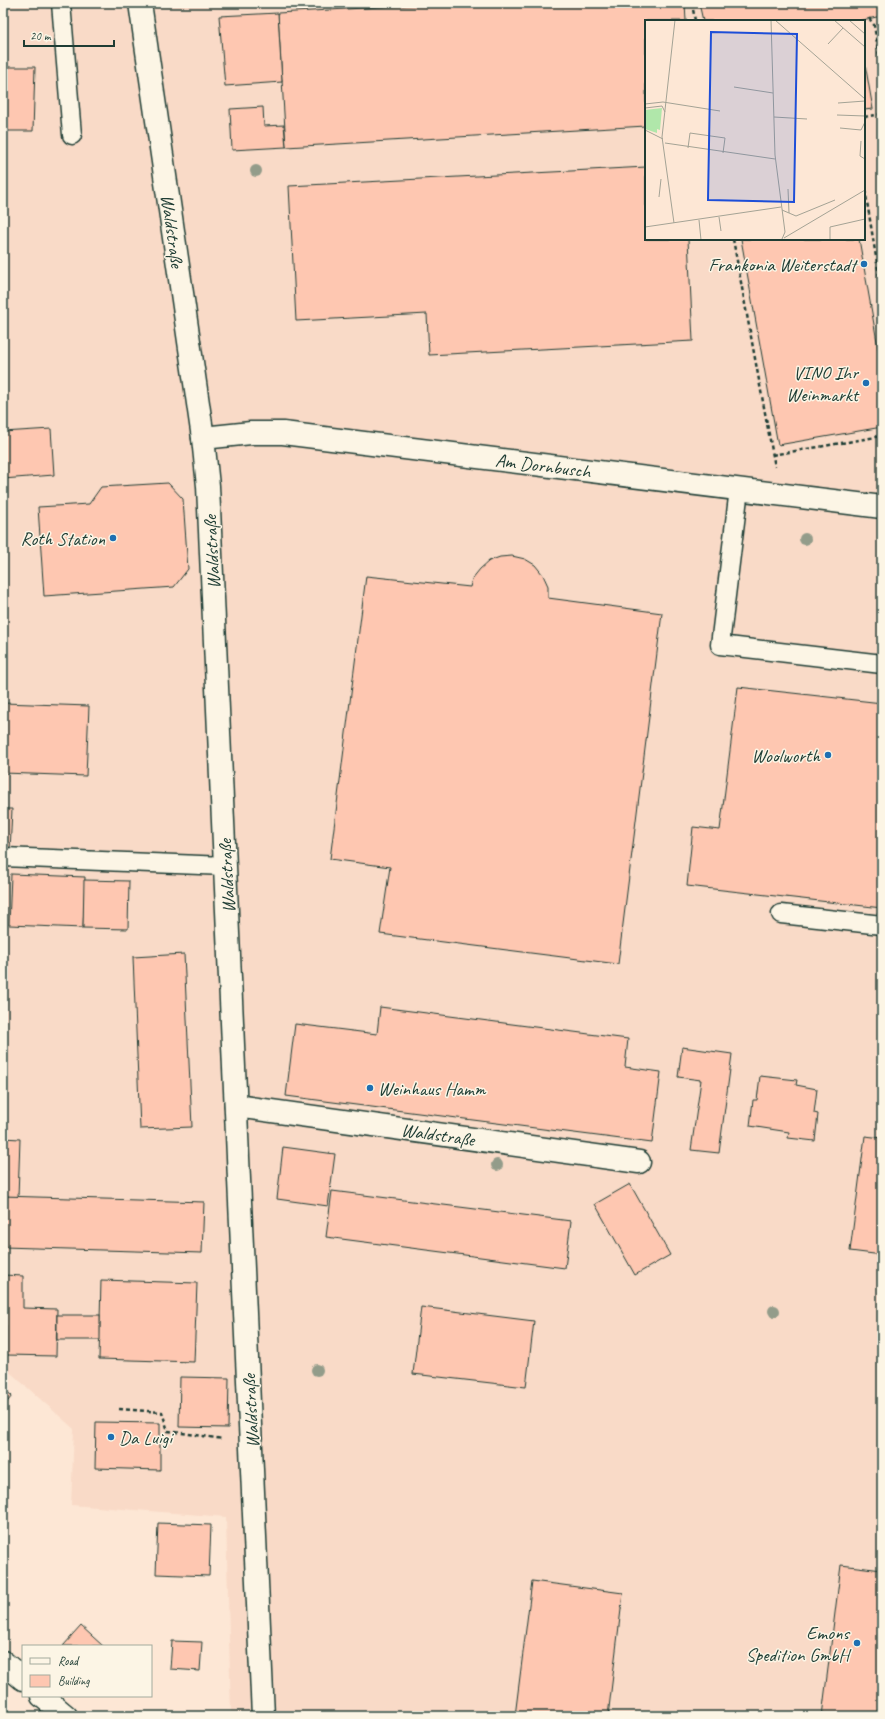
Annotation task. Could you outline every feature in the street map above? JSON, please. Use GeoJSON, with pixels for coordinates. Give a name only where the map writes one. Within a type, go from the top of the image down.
{"type":"FeatureCollection","features":[{"type":"Feature","properties":{"kind":"street","name":"Waldstraße"},"geometry":{"type":"LineString","coordinates":[[140,3],[208,481],[264,1716]]}},
{"type":"Feature","properties":{"kind":"street","name":"Am Dornbusch"},"geometry":{"type":"LineString","coordinates":[[203,438],[256,432],[283,433],[882,507]]}},
{"type":"Feature","properties":{"kind":"street","name":"Waldstraße"},"geometry":{"type":"LineString","coordinates":[[236,1106],[639,1162]]}},
{"type":"Feature","properties":{"kind":"street"},"geometry":{"type":"LineString","coordinates":[[3,1662],[22,1678]]}},
{"type":"Feature","properties":{"kind":"street"},"geometry":{"type":"LineString","coordinates":[[43,1697],[66,1716]]}},
{"type":"Feature","properties":{"kind":"lane"},"geometry":{"type":"LineString","coordinates":[[62,3],[72,135]]}},
{"type":"Feature","properties":{"kind":"lane"},"geometry":{"type":"LineString","coordinates":[[739,489],[720,645],[882,664]]}},
{"type":"Feature","properties":{"kind":"lane"},"geometry":{"type":"LineString","coordinates":[[3,857],[225,866]]}},
{"type":"Feature","properties":{"kind":"lane"},"geometry":{"type":"LineString","coordinates":[[781,914],[882,925]]}},
{"type":"Feature","properties":{"kind":"path"},"geometry":{"type":"LineString","coordinates":[[692,3],[695,20]]}},
{"type":"Feature","properties":{"kind":"path"},"geometry":{"type":"LineString","coordinates":[[869,18],[874,24],[882,73]]}},
{"type":"Feature","properties":{"kind":"path"},"geometry":{"type":"LineString","coordinates":[[874,24],[882,23]]}},
{"type":"Feature","properties":{"kind":"path"},"geometry":{"type":"LineString","coordinates":[[865,117],[882,114]]}},
{"type":"Feature","properties":{"kind":"path"},"geometry":{"type":"LineString","coordinates":[[865,189],[882,294]]}},
{"type":"Feature","properties":{"kind":"path"},"geometry":{"type":"LineString","coordinates":[[734,240],[772,455],[782,495]]}},
{"type":"Feature","properties":{"kind":"path"},"geometry":{"type":"LineString","coordinates":[[772,455],[882,436]]}},
{"type":"Feature","properties":{"kind":"path"},"geometry":{"type":"LineString","coordinates":[[118,1409],[162,1412],[168,1431],[251,1443]]}},
{"type":"Feature","properties":{"kind":"shaded area"},"geometry":{"type":"Polygon","coordinates":[[[3,3],[882,3],[882,1716],[231,1716],[226,1517],[71,1505],[74,1429],[3,1366],[3,3]]]}},
{"type":"Feature","properties":{"kind":"building"},"geometry":{"type":"Polygon","coordinates":[[[449,3],[685,3],[686,20],[645,20],[645,126],[286,147],[278,13],[449,3]]]}},
{"type":"Feature","properties":{"kind":"building"},"geometry":{"type":"Polygon","coordinates":[[[699,3],[882,3],[882,16],[862,20],[703,20],[699,3]]]}},
{"type":"Feature","properties":{"kind":"building"},"geometry":{"type":"Polygon","coordinates":[[[278,13],[282,82],[225,86],[219,16],[278,13]]]}},
{"type":"Feature","properties":{"kind":"building"},"geometry":{"type":"Polygon","coordinates":[[[865,64],[873,109],[865,110],[865,64]]]}},
{"type":"Feature","properties":{"kind":"building"},"geometry":{"type":"Polygon","coordinates":[[[3,67],[35,67],[33,131],[3,131],[3,67]]]}},
{"type":"Feature","properties":{"kind":"building"},"geometry":{"type":"Polygon","coordinates":[[[263,107],[264,126],[284,125],[286,147],[232,150],[230,109],[263,107]]]}},
{"type":"Feature","properties":{"kind":"building"},"geometry":{"type":"Polygon","coordinates":[[[645,167],[645,240],[688,240],[693,341],[429,355],[427,314],[296,321],[289,186],[645,167]]]}},
{"type":"Feature","properties":{"kind":"building"},"geometry":{"type":"Polygon","coordinates":[[[741,240],[859,240],[882,370],[882,427],[778,445],[741,240]]]}},
{"type":"Feature","properties":{"kind":"building"},"geometry":{"type":"Polygon","coordinates":[[[51,429],[54,475],[3,479],[3,432],[51,429]]]}},
{"type":"Feature","properties":{"kind":"building","name":"Roth Station"},"geometry":{"type":"Polygon","coordinates":[[[168,483],[183,499],[188,569],[174,587],[44,596],[38,507],[89,504],[101,487],[168,483]]]}},
{"type":"Feature","properties":{"kind":"building"},"geometry":{"type":"Polygon","coordinates":[[[512,556],[525,559],[535,565],[543,575],[548,586],[548,598],[662,613],[618,964],[380,934],[390,867],[330,859],[366,576],[470,587],[472,579],[489,561],[500,557],[512,556]]]}},
{"type":"Feature","properties":{"kind":"building"},"geometry":{"type":"Polygon","coordinates":[[[738,687],[882,703],[882,908],[687,886],[693,827],[720,830],[738,687]]]}},
{"type":"Feature","properties":{"kind":"building"},"geometry":{"type":"Polygon","coordinates":[[[3,703],[89,706],[86,776],[3,773],[3,703]]]}},
{"type":"Feature","properties":{"kind":"building"},"geometry":{"type":"Polygon","coordinates":[[[3,809],[12,809],[10,851],[3,851],[3,809]]]}},
{"type":"Feature","properties":{"kind":"building"},"geometry":{"type":"Polygon","coordinates":[[[11,874],[85,877],[83,928],[9,925],[11,874]]]}},
{"type":"Feature","properties":{"kind":"building"},"geometry":{"type":"Polygon","coordinates":[[[84,880],[129,881],[128,929],[83,928],[84,880]]]}},
{"type":"Feature","properties":{"kind":"building"},"geometry":{"type":"Polygon","coordinates":[[[184,954],[192,1127],[140,1129],[133,957],[184,954]]]}},
{"type":"Feature","properties":{"kind":"building"},"geometry":{"type":"Polygon","coordinates":[[[380,1007],[628,1039],[625,1067],[661,1072],[652,1143],[286,1096],[295,1024],[377,1034],[380,1007]]]}},
{"type":"Feature","properties":{"kind":"building"},"geometry":{"type":"Polygon","coordinates":[[[682,1047],[732,1054],[719,1153],[691,1150],[701,1080],[678,1077],[682,1047]]]}},
{"type":"Feature","properties":{"kind":"building"},"geometry":{"type":"Polygon","coordinates":[[[760,1076],[797,1080],[796,1085],[817,1089],[814,1113],[818,1114],[815,1141],[788,1138],[789,1132],[750,1126],[753,1100],[757,1100],[760,1076]]]}},
{"type":"Feature","properties":{"kind":"building"},"geometry":{"type":"Polygon","coordinates":[[[865,1136],[882,1138],[882,1255],[850,1251],[865,1136]]]}},
{"type":"Feature","properties":{"kind":"building"},"geometry":{"type":"Polygon","coordinates":[[[3,1138],[20,1139],[18,1197],[3,1196],[3,1138]]]}},
{"type":"Feature","properties":{"kind":"building"},"geometry":{"type":"Polygon","coordinates":[[[283,1147],[335,1154],[328,1206],[277,1199],[283,1147]]]}},
{"type":"Feature","properties":{"kind":"building"},"geometry":{"type":"Polygon","coordinates":[[[630,1184],[670,1255],[635,1275],[595,1204],[630,1184]]]}},
{"type":"Feature","properties":{"kind":"building"},"geometry":{"type":"Polygon","coordinates":[[[332,1191],[571,1221],[565,1268],[326,1237],[332,1191]]]}},
{"type":"Feature","properties":{"kind":"building"},"geometry":{"type":"Polygon","coordinates":[[[3,1196],[204,1202],[202,1253],[3,1247],[3,1196]]]}},
{"type":"Feature","properties":{"kind":"building"},"geometry":{"type":"Polygon","coordinates":[[[3,1275],[23,1276],[23,1308],[57,1309],[56,1356],[6,1355],[6,1325],[3,1325],[3,1275]]]}},
{"type":"Feature","properties":{"kind":"building"},"geometry":{"type":"Polygon","coordinates":[[[101,1280],[197,1283],[194,1362],[99,1359],[101,1280]]]}},
{"type":"Feature","properties":{"kind":"building"},"geometry":{"type":"Polygon","coordinates":[[[421,1307],[534,1321],[526,1387],[413,1374],[421,1307]]]}},
{"type":"Feature","properties":{"kind":"building"},"geometry":{"type":"Polygon","coordinates":[[[57,1315],[100,1315],[100,1340],[57,1340],[57,1315]]]}},
{"type":"Feature","properties":{"kind":"building"},"geometry":{"type":"Polygon","coordinates":[[[180,1377],[229,1378],[228,1428],[179,1427],[180,1377]]]}},
{"type":"Feature","properties":{"kind":"building"},"geometry":{"type":"Polygon","coordinates":[[[3,1388],[12,1396],[3,1407],[3,1388]]]}},
{"type":"Feature","properties":{"kind":"building"},"geometry":{"type":"Polygon","coordinates":[[[96,1422],[160,1423],[160,1470],[95,1468],[96,1422]]]}},
{"type":"Feature","properties":{"kind":"building"},"geometry":{"type":"Polygon","coordinates":[[[158,1523],[211,1525],[209,1576],[156,1574],[158,1523]]]}},
{"type":"Feature","properties":{"kind":"building","name":"Emons Spedition GmbH"},"geometry":{"type":"Polygon","coordinates":[[[841,1565],[882,1570],[882,1716],[822,1716],[841,1565]]]}},
{"type":"Feature","properties":{"kind":"building"},"geometry":{"type":"Polygon","coordinates":[[[532,1581],[623,1593],[608,1716],[515,1716],[532,1581]]]}},
{"type":"Feature","properties":{"kind":"building"},"geometry":{"type":"Polygon","coordinates":[[[81,1626],[102,1645],[64,1645],[81,1626]]]}},
{"type":"Feature","properties":{"kind":"building"},"geometry":{"type":"Polygon","coordinates":[[[172,1641],[202,1642],[200,1671],[170,1669],[172,1641]]]}},
{"type":"Feature","properties":{"kind":"place","name":"Frankonia Weiterstadt"},"geometry":{"type":"Point","coordinates":[864,264]}},
{"type":"Feature","properties":{"kind":"place","name":"VINO Ihr Weinmarkt"},"geometry":{"type":"Point","coordinates":[866,383]}},
{"type":"Feature","properties":{"kind":"place","name":"Roth Station"},"geometry":{"type":"Point","coordinates":[113,538]}},
{"type":"Feature","properties":{"kind":"place","name":"Woolworth"},"geometry":{"type":"Point","coordinates":[828,755]}},
{"type":"Feature","properties":{"kind":"place","name":"Weinhaus Hamm"},"geometry":{"type":"Point","coordinates":[370,1088]}},
{"type":"Feature","properties":{"kind":"place","name":"Da Luigi"},"geometry":{"type":"Point","coordinates":[111,1437]}},
{"type":"Feature","properties":{"kind":"place","name":"Emons Spedition GmbH"},"geometry":{"type":"Point","coordinates":[857,1643]}}]}
